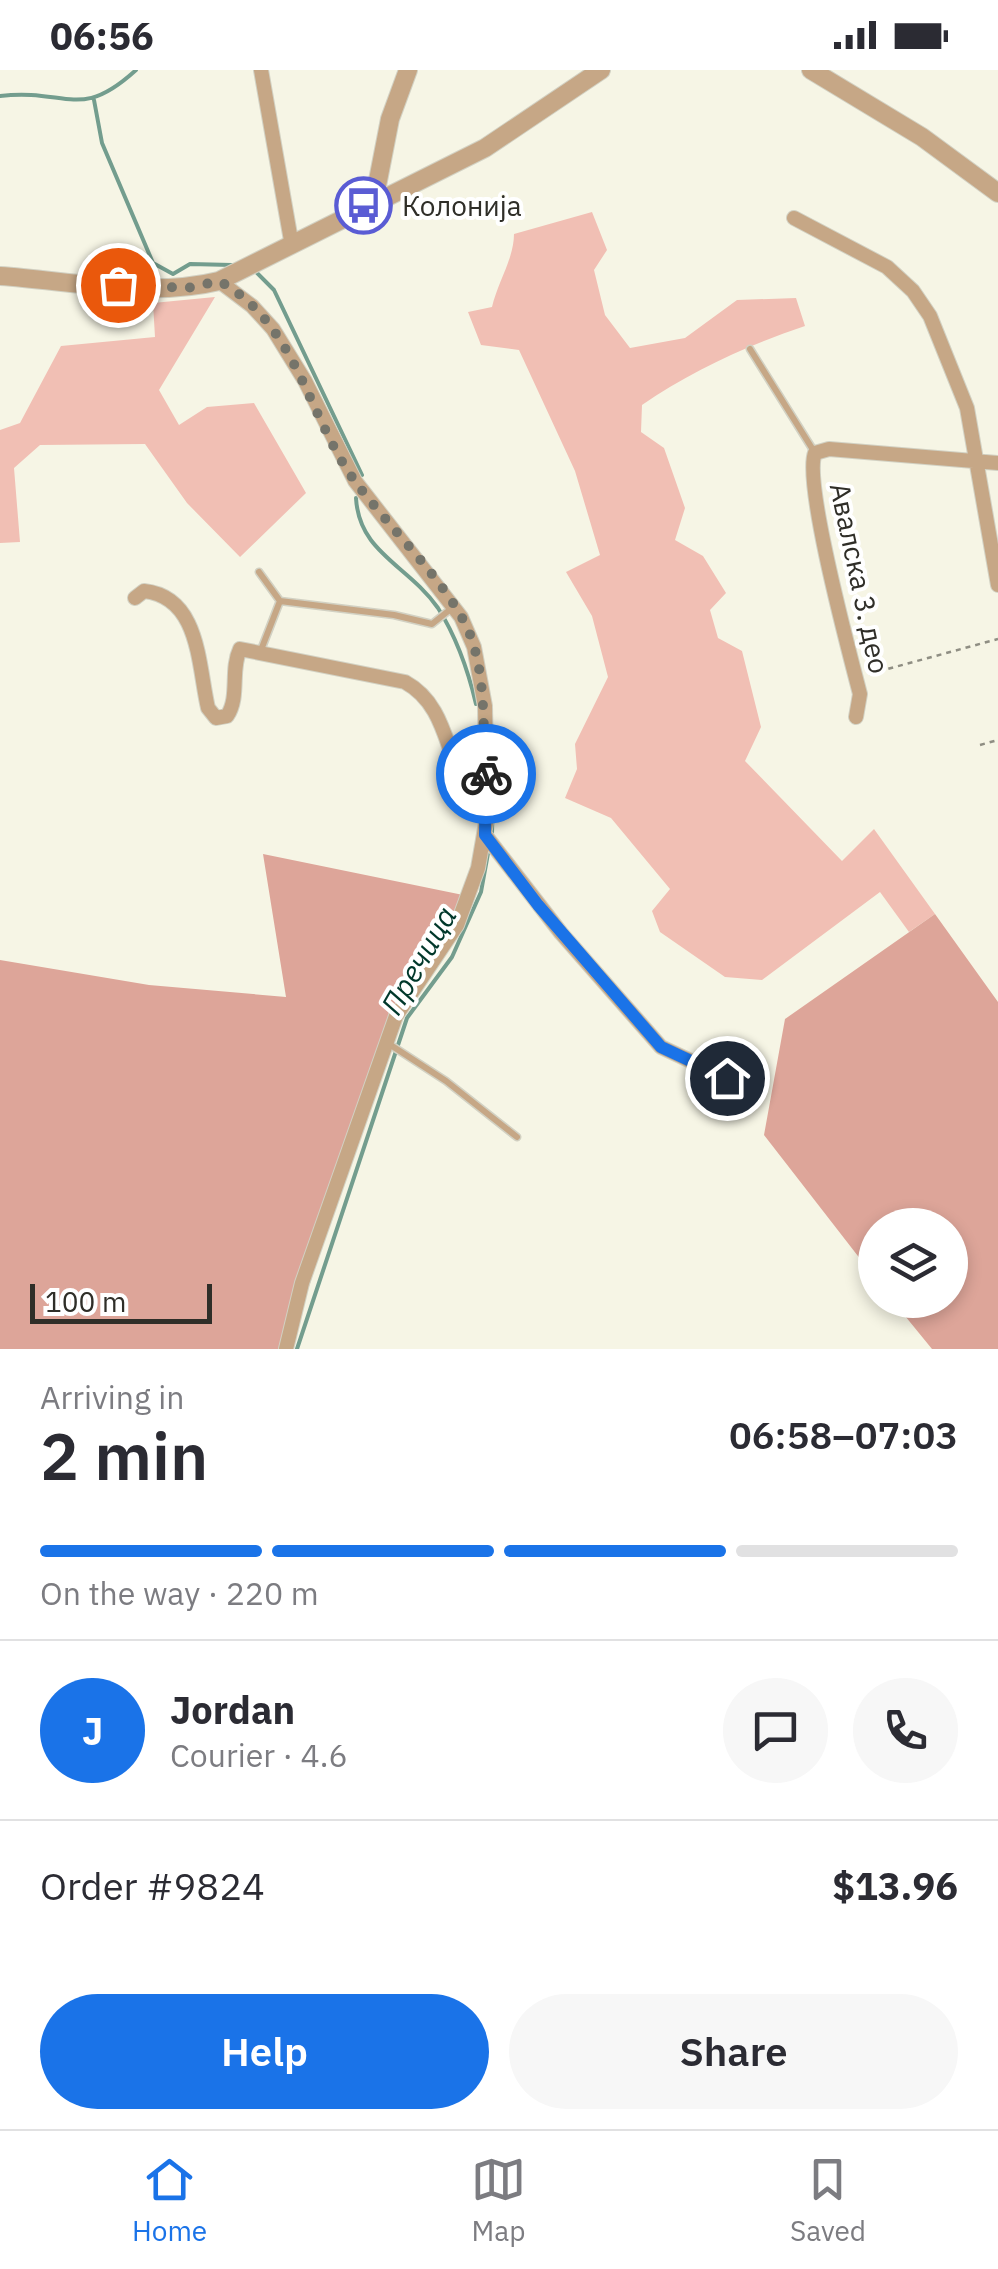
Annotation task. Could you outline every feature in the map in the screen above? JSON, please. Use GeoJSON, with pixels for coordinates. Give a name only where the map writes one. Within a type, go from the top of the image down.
{"type":"FeatureCollection","features":[{"type":"Feature","properties":{"kind":"street"},"geometry":{"type":"LineString","coordinates":[[261,70],[292,246]]}},
{"type":"Feature","properties":{"kind":"street"},"geometry":{"type":"LineString","coordinates":[[373,206],[390,119],[408,70]]}},
{"type":"Feature","properties":{"kind":"street"},"geometry":{"type":"LineString","coordinates":[[0,276],[157,288],[188,288],[219,281],[485,148],[601,70]]}},
{"type":"Feature","properties":{"kind":"street"},"geometry":{"type":"LineString","coordinates":[[811,70],[922,137],[998,194]]}},
{"type":"Feature","properties":{"kind":"street"},"geometry":{"type":"LineString","coordinates":[[794,218],[887,266],[914,291],[960,387],[980,461],[998,585]]}},
{"type":"Feature","properties":{"kind":"street"},"geometry":{"type":"LineString","coordinates":[[219,281],[252,306],[272,329],[305,380],[355,482],[474,647],[485,706],[485,836],[457,926],[396,1016],[302,1283],[286,1349]]}},
{"type":"Feature","properties":{"kind":"street","name":"Авалска 3. део"},"geometry":{"type":"LineString","coordinates":[[856,717],[861,702],[812,472],[815,453],[828,449],[998,463]]}},
{"type":"Feature","properties":{"kind":"street"},"geometry":{"type":"LineString","coordinates":[[134,598],[144,591],[158,592],[178,607],[192,625],[208,708],[216,718],[226,716],[232,708],[235,660],[240,649],[260,650],[406,682],[418,688],[450,739],[462,784],[474,797],[488,802]]}},
{"type":"Feature","properties":{"kind":"street"},"geometry":{"type":"LineString","coordinates":[[485,836],[561,933],[661,1047],[727,1078]]}},
{"type":"Feature","properties":{"kind":"lane"},"geometry":{"type":"LineString","coordinates":[[750,348],[815,453]]}},
{"type":"Feature","properties":{"kind":"lane"},"geometry":{"type":"LineString","coordinates":[[258,572],[280,601],[394,615],[432,624],[447,613]]}},
{"type":"Feature","properties":{"kind":"lane"},"geometry":{"type":"LineString","coordinates":[[260,650],[280,601]]}},
{"type":"Feature","properties":{"kind":"lane"},"geometry":{"type":"LineString","coordinates":[[388,1043],[518,1137]]}},
{"type":"Feature","properties":{"kind":"path"},"geometry":{"type":"LineString","coordinates":[[856,678],[998,640]]}},
{"type":"Feature","properties":{"kind":"path"},"geometry":{"type":"LineString","coordinates":[[980,745],[998,740]]}},
{"type":"Feature","properties":{"kind":"shaded area"},"geometry":{"type":"Polygon","coordinates":[[[592,212],[607,250],[594,270],[605,315],[630,348],[685,338],[737,300],[796,298],[805,326],[720,360],[642,405],[641,432],[664,448],[685,508],[675,540],[703,556],[726,593],[710,610],[718,638],[742,651],[761,727],[745,761],[842,861],[874,829],[935,914],[909,932],[880,892],[762,980],[725,977],[660,932],[652,911],[670,889],[611,818],[565,798],[577,769],[575,744],[608,677],[592,616],[566,572],[600,555],[575,471],[519,350],[481,345],[468,312],[492,307],[514,234],[592,212]]]}},
{"type":"Feature","properties":{"kind":"shaded area"},"geometry":{"type":"Polygon","coordinates":[[[215,297],[159,390],[179,425],[207,407],[254,403],[306,493],[240,557],[187,503],[145,444],[40,445],[14,468],[20,542],[0,543],[0,430],[20,423],[61,346],[155,337],[153,303],[215,297]]]}},
{"type":"Feature","properties":{"kind":"shaded area"},"geometry":{"type":"Polygon","coordinates":[[[263,854],[468,896],[387,1042],[289,1349],[0,1349],[0,960],[149,985],[286,997],[263,854]]]}},
{"type":"Feature","properties":{"kind":"shaded area"},"geometry":{"type":"Polygon","coordinates":[[[935,914],[998,1002],[998,1349],[932,1349],[907,1318],[968,1318],[968,1208],[858,1208],[858,1256],[764,1135],[785,1019],[935,914]]]}},
{"type":"Feature","properties":{"kind":"waterway"},"geometry":{"type":"LineString","coordinates":[[0,96],[86,99],[117,86],[136,70]]}},
{"type":"Feature","properties":{"kind":"waterway","name":"Пречица"},"geometry":{"type":"LineString","coordinates":[[94,100],[102,143],[153,263],[173,274],[190,264],[232,265]]}},
{"type":"Feature","properties":{"kind":"waterway","name":"Пречица"},"geometry":{"type":"LineString","coordinates":[[255,271],[274,290],[362,475]]}},
{"type":"Feature","properties":{"kind":"waterway","name":"Пречица"},"geometry":{"type":"LineString","coordinates":[[356,498],[359,517],[375,546],[426,593],[445,619],[461,654],[476,704]]}},
{"type":"Feature","properties":{"kind":"waterway","name":"Пречица"},"geometry":{"type":"LineString","coordinates":[[492,834],[493,779]]}},
{"type":"Feature","properties":{"kind":"waterway","name":"Пречица"},"geometry":{"type":"LineString","coordinates":[[297,1349],[407,1018],[452,957],[481,892],[489,848]]}},
{"type":"Feature","properties":{"kind":"way so far"},"geometry":{"type":"LineString","coordinates":[[118,285],[188,288],[219,281],[252,306],[272,329],[305,380],[355,482],[371,497],[467,628],[485,706],[482,732],[486,774]]}},
{"type":"Feature","properties":{"kind":"place","name":"Колонија"},"geometry":{"type":"Point","coordinates":[363,205]}},
{"type":"Feature","properties":{"kind":"route"},"geometry":{"type":"LineString","coordinates":[[486,774],[485,835],[538,905],[661,1047],[727,1078]]}}]}
